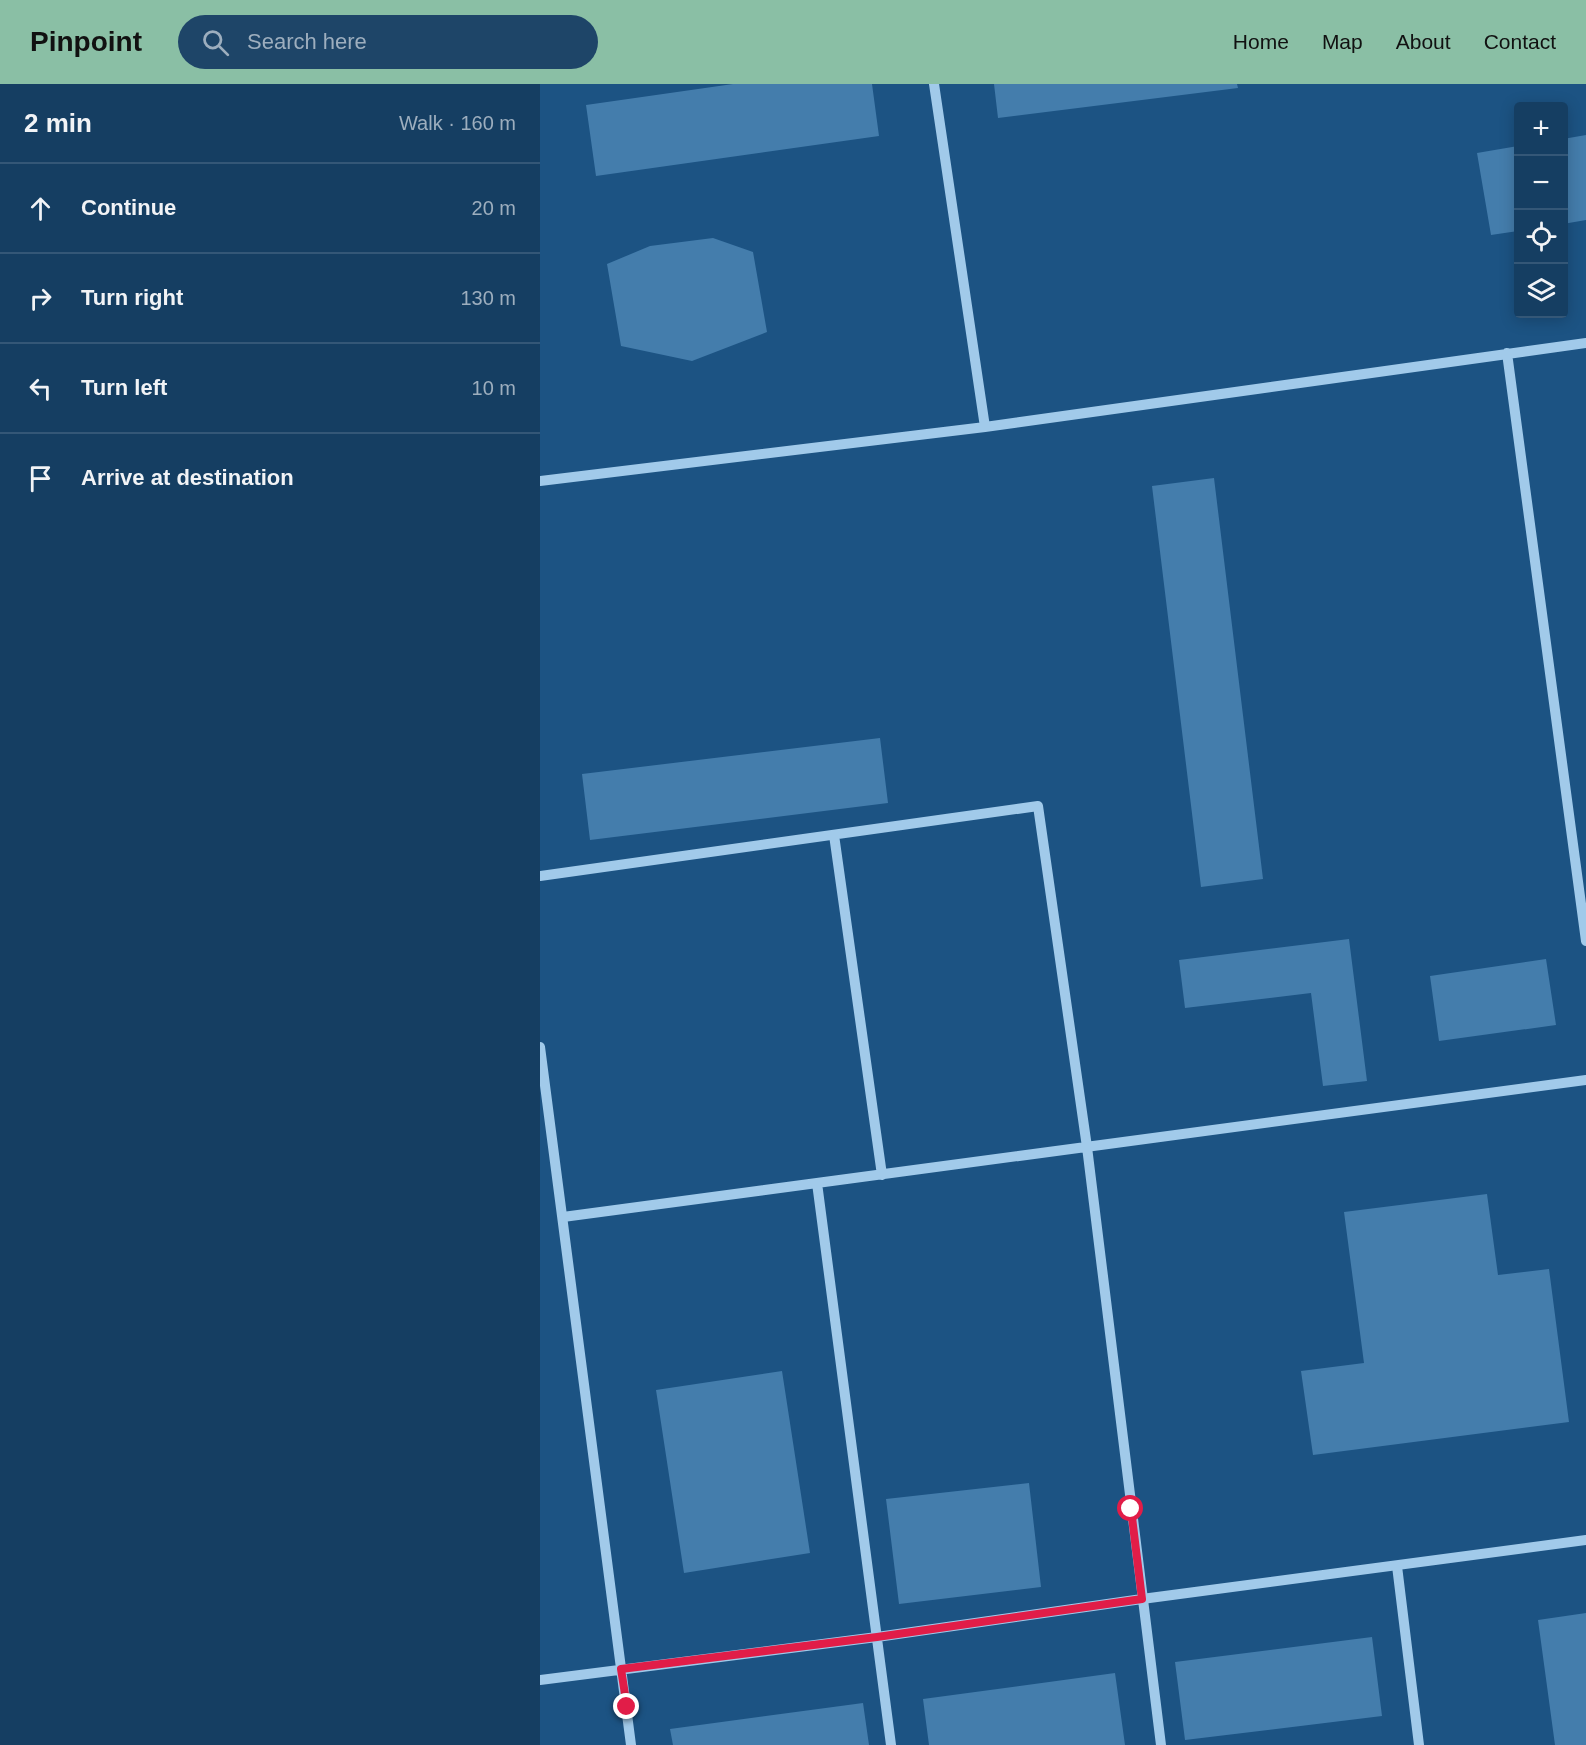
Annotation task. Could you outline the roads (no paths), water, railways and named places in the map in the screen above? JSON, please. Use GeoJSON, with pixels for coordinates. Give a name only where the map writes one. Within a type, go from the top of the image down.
{"type":"FeatureCollection","features":[{"type":"Feature","properties":{"kind":"street"},"geometry":{"type":"LineString","coordinates":[[934,84],[985,427]]}},
{"type":"Feature","properties":{"kind":"street"},"geometry":{"type":"LineString","coordinates":[[540,481],[985,427],[1586,343]]}},
{"type":"Feature","properties":{"kind":"street"},"geometry":{"type":"LineString","coordinates":[[1507,353],[1586,940]]}},
{"type":"Feature","properties":{"kind":"street"},"geometry":{"type":"LineString","coordinates":[[540,876],[1038,806],[1087,1147],[1161,1745]]}},
{"type":"Feature","properties":{"kind":"street"},"geometry":{"type":"LineString","coordinates":[[834,835],[882,1174]]}},
{"type":"Feature","properties":{"kind":"street"},"geometry":{"type":"LineString","coordinates":[[540,1047],[632,1745]]}},
{"type":"Feature","properties":{"kind":"street"},"geometry":{"type":"LineString","coordinates":[[563,1217],[1586,1080]]}},
{"type":"Feature","properties":{"kind":"street"},"geometry":{"type":"LineString","coordinates":[[816,1183],[891,1745]]}},
{"type":"Feature","properties":{"kind":"street"},"geometry":{"type":"LineString","coordinates":[[540,1680],[877,1637],[1586,1540]]}},
{"type":"Feature","properties":{"kind":"street"},"geometry":{"type":"LineString","coordinates":[[1397,1566],[1419,1745]]}}]}
